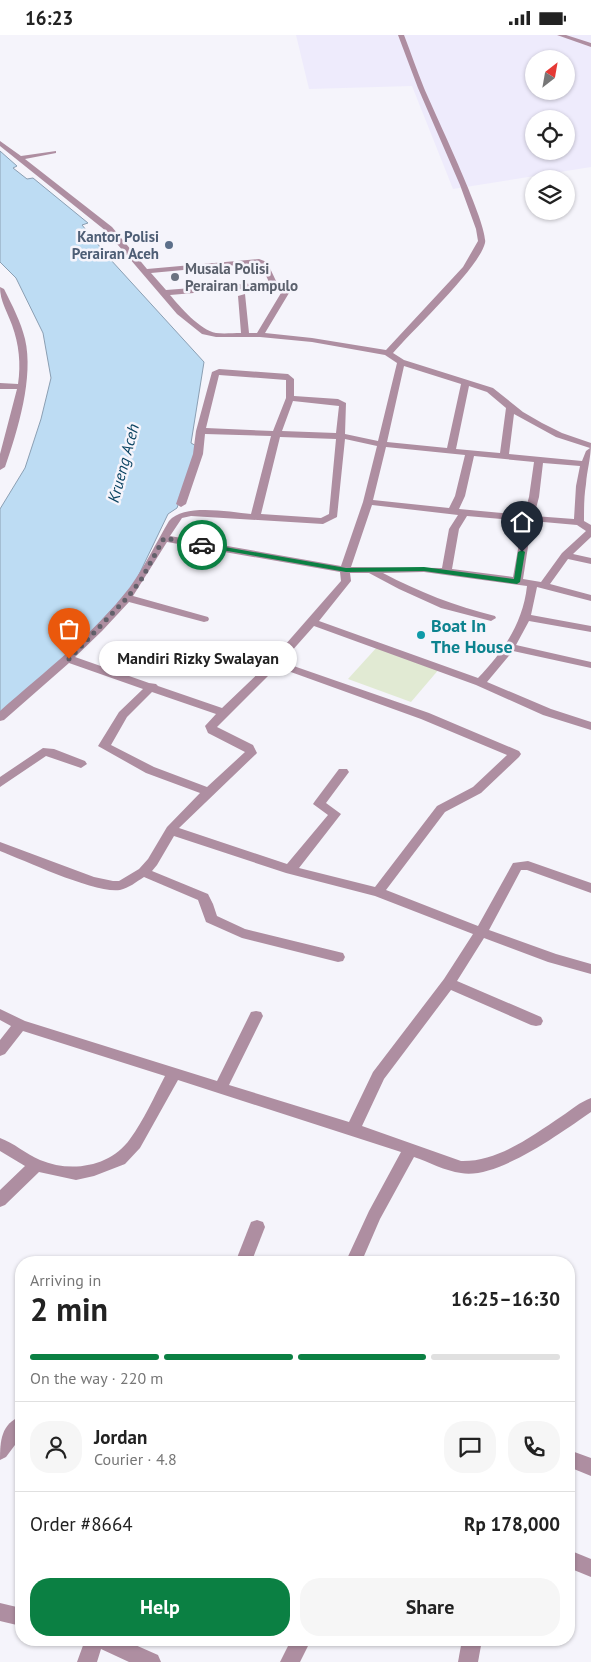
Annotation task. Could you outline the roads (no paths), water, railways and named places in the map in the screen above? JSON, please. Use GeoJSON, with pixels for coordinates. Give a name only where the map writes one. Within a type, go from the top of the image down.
{"type":"FeatureCollection","features":[{"type":"Feature","properties":{"kind":"street"},"geometry":{"type":"LineString","coordinates":[[388,353],[466,269],[482,241],[480,229],[463,185],[421,88],[401,35]]}},
{"type":"Feature","properties":{"kind":"street"},"geometry":{"type":"LineString","coordinates":[[560,35],[591,45]]}},
{"type":"Feature","properties":{"kind":"street"},"geometry":{"type":"LineString","coordinates":[[0,143],[109,229],[187,320],[205,332],[216,335],[260,335],[298,338],[388,353],[401,362],[466,382],[499,395],[511,407],[541,427],[572,441],[591,446]]}},
{"type":"Feature","properties":{"kind":"street"},"geometry":{"type":"LineString","coordinates":[[20,158],[54,153]]}},
{"type":"Feature","properties":{"kind":"street"},"geometry":{"type":"LineString","coordinates":[[146,271],[259,261],[264,264],[274,284]]}},
{"type":"Feature","properties":{"kind":"street"},"geometry":{"type":"LineString","coordinates":[[164,293],[281,283],[285,293],[260,335]]}},
{"type":"Feature","properties":{"kind":"street"},"geometry":{"type":"LineString","coordinates":[[0,289],[12,313],[24,351],[25,368],[23,387],[0,467]]}},
{"type":"Feature","properties":{"kind":"street"},"geometry":{"type":"LineString","coordinates":[[242,296],[245,335]]}},
{"type":"Feature","properties":{"kind":"street"},"geometry":{"type":"LineString","coordinates":[[0,313],[12,313]]}},
{"type":"Feature","properties":{"kind":"street"},"geometry":{"type":"LineString","coordinates":[[2,849],[103,884],[122,885],[143,872],[153,862],[171,830],[207,791],[251,753],[249,748],[210,728],[211,725],[275,663],[346,581],[346,570],[368,502],[401,362]]}},
{"type":"Feature","properties":{"kind":"street"},"geometry":{"type":"LineString","coordinates":[[181,504],[198,455],[200,431],[217,373],[289,377],[292,385],[290,398],[276,435],[255,517]]}},
{"type":"Feature","properties":{"kind":"street"},"geometry":{"type":"LineString","coordinates":[[451,450],[466,382]]}},
{"type":"Feature","properties":{"kind":"street"},"geometry":{"type":"LineString","coordinates":[[0,386],[23,387]]}},
{"type":"Feature","properties":{"kind":"street"},"geometry":{"type":"LineString","coordinates":[[0,717],[69,659],[127,598],[141,580],[174,521],[185,513],[322,521],[334,515],[342,403],[290,398]]}},
{"type":"Feature","properties":{"kind":"street"},"geometry":{"type":"LineString","coordinates":[[504,455],[511,407]]}},
{"type":"Feature","properties":{"kind":"street"},"geometry":{"type":"LineString","coordinates":[[200,431],[341,436],[381,444],[585,464]]}},
{"type":"Feature","properties":{"kind":"street"},"geometry":{"type":"LineString","coordinates":[[579,522],[579,494],[585,464],[591,451]]}},
{"type":"Feature","properties":{"kind":"street"},"geometry":{"type":"LineString","coordinates":[[453,511],[460,495],[470,452]]}},
{"type":"Feature","properties":{"kind":"street"},"geometry":{"type":"LineString","coordinates":[[517,582],[528,518],[534,497],[539,459]]}},
{"type":"Feature","properties":{"kind":"street"},"geometry":{"type":"LineString","coordinates":[[368,502],[464,513],[579,522],[591,532],[566,555],[544,585]]}},
{"type":"Feature","properties":{"kind":"street"},"geometry":{"type":"LineString","coordinates":[[446,571],[454,529],[464,513]]}},
{"type":"Feature","properties":{"kind":"street"},"geometry":{"type":"LineString","coordinates":[[164,538],[346,570],[424,569],[446,571],[544,585],[591,597]]}},
{"type":"Feature","properties":{"kind":"street"},"geometry":{"type":"LineString","coordinates":[[566,555],[591,561]]}},
{"type":"Feature","properties":{"kind":"street"},"geometry":{"type":"LineString","coordinates":[[372,571],[431,602],[465,614],[491,618]]}},
{"type":"Feature","properties":{"kind":"street"},"geometry":{"type":"LineString","coordinates":[[480,683],[498,665],[526,617],[532,599],[532,584]]}},
{"type":"Feature","properties":{"kind":"street"},"geometry":{"type":"LineString","coordinates":[[127,598],[204,619]]}},
{"type":"Feature","properties":{"kind":"street"},"geometry":{"type":"LineString","coordinates":[[526,617],[591,629]]}},
{"type":"Feature","properties":{"kind":"street"},"geometry":{"type":"LineString","coordinates":[[312,622],[480,683],[547,712],[591,726]]}},
{"type":"Feature","properties":{"kind":"street"},"geometry":{"type":"LineString","coordinates":[[509,647],[591,665]]}},
{"type":"Feature","properties":{"kind":"street"},"geometry":{"type":"LineString","coordinates":[[69,659],[152,686],[224,713]]}},
{"type":"Feature","properties":{"kind":"street"},"geometry":{"type":"LineString","coordinates":[[275,663],[425,716],[515,754],[477,790],[441,809],[378,892]]}},
{"type":"Feature","properties":{"kind":"street"},"geometry":{"type":"LineString","coordinates":[[152,686],[123,715],[104,746],[150,770],[207,791]]}},
{"type":"Feature","properties":{"kind":"street"},"geometry":{"type":"LineString","coordinates":[[0,783],[43,752],[50,752],[81,764]]}},
{"type":"Feature","properties":{"kind":"street"},"geometry":{"type":"LineString","coordinates":[[290,870],[335,814],[319,804],[343,772]]}},
{"type":"Feature","properties":{"kind":"street"},"geometry":{"type":"LineString","coordinates":[[171,830],[290,870],[378,892],[481,933],[591,969]]}},
{"type":"Feature","properties":{"kind":"street"},"geometry":{"type":"LineString","coordinates":[[353,1129],[378,1076],[449,983],[481,933],[517,866],[528,865],[591,888]]}},
{"type":"Feature","properties":{"kind":"street"},"geometry":{"type":"LineString","coordinates":[[143,872],[203,897],[208,903],[211,919],[216,922],[242,933],[338,957]]}},
{"type":"Feature","properties":{"kind":"street"},"geometry":{"type":"LineString","coordinates":[[449,983],[536,1021]]}},
{"type":"Feature","properties":{"kind":"street"},"geometry":{"type":"LineString","coordinates":[[0,1014],[20,1025],[353,1129],[462,1167],[478,1167],[521,1148],[591,1104]]}},
{"type":"Feature","properties":{"kind":"street"},"geometry":{"type":"LineString","coordinates":[[221,1087],[256,1016]]}},
{"type":"Feature","properties":{"kind":"street"},"geometry":{"type":"LineString","coordinates":[[0,1050],[20,1025]]}},
{"type":"Feature","properties":{"kind":"street"},"geometry":{"type":"LineString","coordinates":[[0,1144],[36,1165],[60,1172],[76,1174],[94,1170],[120,1160],[135,1144],[174,1072]]}},
{"type":"Feature","properties":{"kind":"street"},"geometry":{"type":"LineString","coordinates":[[356,1256],[374,1216],[410,1150]]}},
{"type":"Feature","properties":{"kind":"street"},"geometry":{"type":"LineString","coordinates":[[0,1200],[36,1165]]}},
{"type":"Feature","properties":{"kind":"street"},"geometry":{"type":"LineString","coordinates":[[246,1256],[257,1227]]}},
{"type":"Feature","properties":{"kind":"street"},"geometry":{"type":"LineString","coordinates":[[0,1451],[15,1432]]}},
{"type":"Feature","properties":{"kind":"street"},"geometry":{"type":"LineString","coordinates":[[575,1461],[591,1467]]}},
{"type":"Feature","properties":{"kind":"street"},"geometry":{"type":"LineString","coordinates":[[575,1561],[591,1568]]}},
{"type":"Feature","properties":{"kind":"street"},"geometry":{"type":"LineString","coordinates":[[0,1613],[15,1616]]}},
{"type":"Feature","properties":{"kind":"street"},"geometry":{"type":"LineString","coordinates":[[87,1662],[93,1646]]}},
{"type":"Feature","properties":{"kind":"street"},"geometry":{"type":"LineString","coordinates":[[115,1646],[151,1662]]}},
{"type":"Feature","properties":{"kind":"street"},"geometry":{"type":"LineString","coordinates":[[290,1662],[298,1646]]}},
{"type":"Feature","properties":{"kind":"street"},"geometry":{"type":"LineString","coordinates":[[468,1662],[471,1646]]}},
{"type":"Feature","properties":{"kind":"water","name":"Krueng Aceh"},"geometry":{"type":"Polygon","coordinates":[[[0,151],[17,166],[13,168],[27,179],[33,178],[88,223],[82,225],[110,259],[204,362],[191,443],[198,447],[177,508],[168,514],[133,587],[70,654],[0,715],[0,509],[25,468],[41,419],[51,378],[43,333],[16,278],[0,262],[0,151]]]}},
{"type":"Feature","properties":{"kind":"place","name":"Kantor Polisi Perairan Aceh"},"geometry":{"type":"Point","coordinates":[169,245]}},
{"type":"Feature","properties":{"kind":"place","name":"Musala Polisi Perairan Lampulo"},"geometry":{"type":"Point","coordinates":[175,277]}},
{"type":"Feature","properties":{"kind":"place","name":"Boat In The House"},"geometry":{"type":"Point","coordinates":[421,635]}},
{"type":"Feature","properties":{"kind":"place","name":"Mandiri Rizky Swalayan"},"geometry":{"type":"Point","coordinates":[69,659]}}]}
